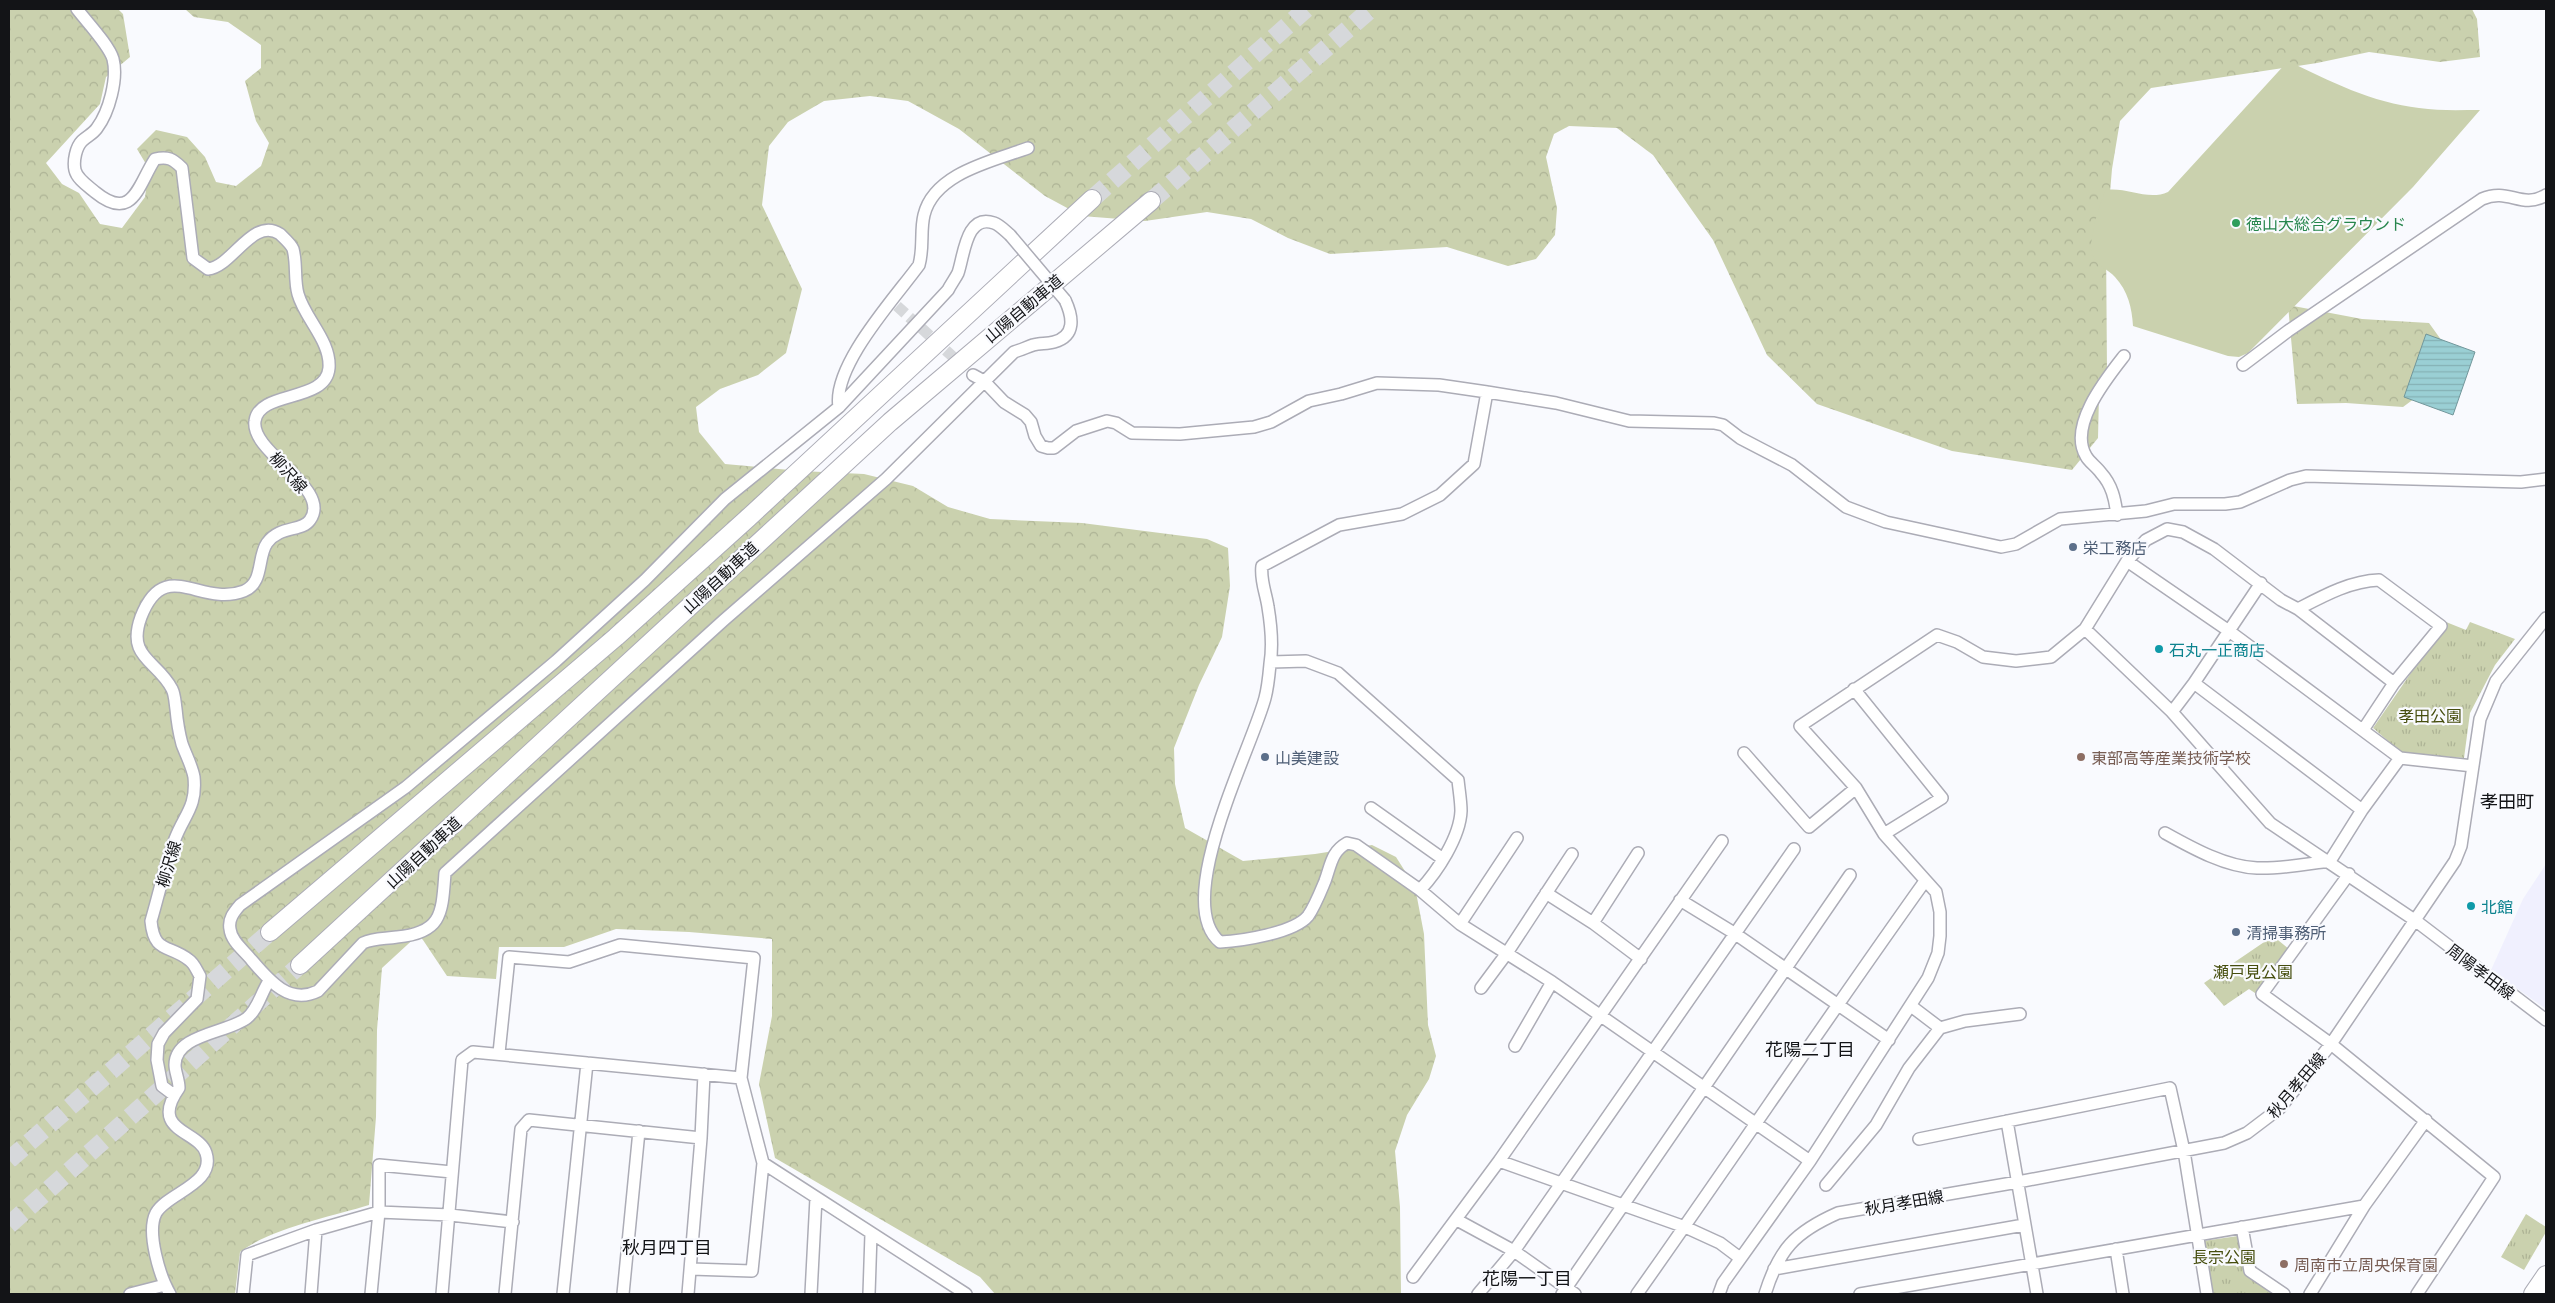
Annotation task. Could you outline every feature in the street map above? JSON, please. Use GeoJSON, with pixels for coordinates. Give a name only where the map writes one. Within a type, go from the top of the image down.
{"type":"FeatureCollection","features":[{"type":"Feature","properties":{"kind":"highway","name":"山陽自動車道"},"geometry":{"type":"LineString","coordinates":[[270,932],[616,638],[1092,199]]}},
{"type":"Feature","properties":{"kind":"highway","name":"山陽自動車道"},"geometry":{"type":"LineString","coordinates":[[300,965],[890,422],[1151,201]]}},
{"type":"Feature","properties":{"kind":"highway"},"geometry":{"type":"LineString","coordinates":[[2533,1294],[2546,1274]]}},
{"type":"Feature","properties":{"kind":"street","name":"柳沢線"},"geometry":{"type":"LineString","coordinates":[[77,9],[113,58],[114,73],[104,116],[97,128],[82,141],[75,156],[75,169],[79,178],[114,204],[124,204],[133,198],[144,183],[155,159],[164,157],[174,159],[182,168],[194,258],[208,269],[216,268],[226,262],[240,245],[257,233],[276,232],[284,238],[292,248],[297,292],[304,312],[322,340],[329,370],[325,379],[310,390],[271,402],[259,413],[255,421],[257,432],[269,449],[304,487],[314,502],[314,512],[309,522],[302,526],[278,532],[265,545],[256,580],[252,587],[242,592],[207,593],[181,586],[162,586],[153,593],[141,617],[137,632],[136,643],[142,656],[164,677],[173,691],[182,742],[194,775],[194,795],[190,812],[176,837],[151,921],[152,935],[160,946],[190,960],[200,976],[197,999],[164,1032],[158,1044],[157,1060],[162,1086],[174,1095]]}},
{"type":"Feature","properties":{"kind":"street"},"geometry":{"type":"LineString","coordinates":[[839,407],[837,394],[844,370],[894,303],[919,265],[922,254],[923,216],[928,202],[937,191],[971,170],[1028,148]]}},
{"type":"Feature","properties":{"kind":"street"},"geometry":{"type":"LineString","coordinates":[[2243,365],[2288,330],[2482,199],[2494,194],[2527,202],[2539,199],[2546,194]]}},
{"type":"Feature","properties":{"kind":"street"},"geometry":{"type":"LineString","coordinates":[[984,222],[995,223],[1010,235],[1065,300],[1071,314],[1072,326],[1065,337],[1054,342],[1034,345],[1014,352],[886,479],[724,620],[445,873],[442,906],[438,919],[430,928],[415,935],[370,939],[363,943],[328,983],[310,995],[299,996],[287,993],[268,981],[230,929],[231,916],[240,905],[406,787],[556,661],[646,580],[725,499],[839,407],[948,290],[957,275],[966,238],[973,228],[984,222]]}},
{"type":"Feature","properties":{"kind":"street"},"geometry":{"type":"LineString","coordinates":[[2116,515],[2114,494],[2103,474],[2085,455],[2081,436],[2090,405],[2124,356]]}},
{"type":"Feature","properties":{"kind":"street"},"geometry":{"type":"LineString","coordinates":[[973,375],[984,381],[1004,402],[1025,415],[1031,422],[1035,436],[1041,446],[1048,448],[1054,448],[1076,431],[1106,421],[1116,423],[1132,434],[1180,434],[1254,427],[1271,422],[1309,401],[1377,383],[1439,385],[1487,392],[1556,404],[1629,420],[1723,425],[1740,438],[1792,465],[1846,507],[1886,522],[2001,547],[2016,544],[2060,519],[2116,515],[2146,511],[2174,504],[2225,504],[2240,502],[2290,480],[2306,476],[2521,482],[2546,479]]}},
{"type":"Feature","properties":{"kind":"street"},"geometry":{"type":"LineString","coordinates":[[1487,392],[1474,464],[1440,494],[1402,514],[1339,524],[1262,566],[1260,575],[1268,607],[1271,662],[1265,698],[1221,814],[1212,848],[1203,910],[1211,935],[1220,942],[1239,941],[1267,935],[1299,923],[1307,918],[1314,905],[1336,849],[1347,843],[1356,845],[1420,890],[1460,924],[1552,982],[1810,1162]]}},
{"type":"Feature","properties":{"kind":"street"},"geometry":{"type":"LineString","coordinates":[[1719,1294],[1723,1283],[1810,1162],[1911,1006],[1933,966],[1940,936],[1940,912],[1936,892],[1884,834],[1856,788],[1800,726],[1936,635],[1958,642],[1983,657],[2016,661],[2051,657],[2085,629],[2127,561],[2146,540],[2167,529],[2183,532],[2214,550],[2261,583],[2281,600],[2298,609],[2394,684]]}},
{"type":"Feature","properties":{"kind":"street"},"geometry":{"type":"LineString","coordinates":[[2127,561],[2229,632],[2400,758],[2473,766]]}},
{"type":"Feature","properties":{"kind":"street"},"geometry":{"type":"LineString","coordinates":[[2298,609],[2322,596],[2363,581],[2379,580],[2441,626],[2394,684],[2363,730]]}},
{"type":"Feature","properties":{"kind":"street"},"geometry":{"type":"LineString","coordinates":[[2172,712],[2194,683],[2261,583]]}},
{"type":"Feature","properties":{"kind":"street","name":"秋月孝田線"},"geometry":{"type":"LineString","coordinates":[[1766,1294],[1774,1269],[1786,1247],[1812,1224],[1838,1213],[2018,1182],[2224,1143],[2247,1133],[2265,1122],[2280,1108],[2331,1044],[2455,861],[2461,846],[2480,719],[2496,681],[2546,618]]}},
{"type":"Feature","properties":{"kind":"street","name":"周陽孝田線"},"geometry":{"type":"LineString","coordinates":[[2085,629],[2172,712],[2270,823],[2330,861],[2416,920],[2546,1020]]}},
{"type":"Feature","properties":{"kind":"street"},"geometry":{"type":"LineString","coordinates":[[1271,662],[1306,661],[1338,674],[1458,780],[1461,812],[1457,830],[1443,859],[1420,890]]}},
{"type":"Feature","properties":{"kind":"street"},"geometry":{"type":"LineString","coordinates":[[2194,683],[2362,810]]}},
{"type":"Feature","properties":{"kind":"street"},"geometry":{"type":"LineString","coordinates":[[1854,689],[1942,798],[1884,834]]}},
{"type":"Feature","properties":{"kind":"street"},"geometry":{"type":"LineString","coordinates":[[1744,753],[1809,827],[1856,788]]}},
{"type":"Feature","properties":{"kind":"street"},"geometry":{"type":"LineString","coordinates":[[2164,833],[2240,866],[2257,868],[2330,861],[2362,810],[2400,758]]}},
{"type":"Feature","properties":{"kind":"street"},"geometry":{"type":"LineString","coordinates":[[1371,808],[1443,859]]}},
{"type":"Feature","properties":{"kind":"street"},"geometry":{"type":"LineString","coordinates":[[1460,924],[1517,838]]}},
{"type":"Feature","properties":{"kind":"street"},"geometry":{"type":"LineString","coordinates":[[1413,1277],[1499,1161],[1722,841]]}},
{"type":"Feature","properties":{"kind":"street"},"geometry":{"type":"LineString","coordinates":[[1478,1294],[1514,1251],[1794,849]]}},
{"type":"Feature","properties":{"kind":"street"},"geometry":{"type":"LineString","coordinates":[[1593,923],[1638,853]]}},
{"type":"Feature","properties":{"kind":"street"},"geometry":{"type":"LineString","coordinates":[[1481,988],[1507,953],[1572,854]]}},
{"type":"Feature","properties":{"kind":"street"},"geometry":{"type":"LineString","coordinates":[[2349,874],[2262,994],[2331,1044],[2494,1177],[2417,1294]]}},
{"type":"Feature","properties":{"kind":"street"},"geometry":{"type":"LineString","coordinates":[[1457,1220],[1514,1251],[1568,1292],[1623,1205],[1850,875]]}},
{"type":"Feature","properties":{"kind":"street"},"geometry":{"type":"LineString","coordinates":[[1637,1294],[1756,1125],[1837,1004],[1925,881]]}},
{"type":"Feature","properties":{"kind":"street"},"geometry":{"type":"LineString","coordinates":[[1546,893],[1593,923],[1641,958]]}},
{"type":"Feature","properties":{"kind":"street"},"geometry":{"type":"LineString","coordinates":[[1680,900],[1734,933],[1888,1040]]}},
{"type":"Feature","properties":{"kind":"street"},"geometry":{"type":"LineString","coordinates":[[499,1053],[509,957],[569,962],[620,945],[754,958],[741,1078],[763,1163],[752,1272],[691,1269]]}},
{"type":"Feature","properties":{"kind":"street"},"geometry":{"type":"LineString","coordinates":[[130,1294],[167,1290],[153,1234],[155,1214],[166,1201],[188,1188],[202,1175],[207,1163],[206,1152],[202,1146],[175,1126],[169,1105],[179,1088],[175,1066],[176,1055],[193,1041],[245,1020],[254,1011],[268,981]]}},
{"type":"Feature","properties":{"kind":"street"},"geometry":{"type":"LineString","coordinates":[[1516,1046],[1552,982]]}},
{"type":"Feature","properties":{"kind":"street"},"geometry":{"type":"LineString","coordinates":[[1911,1006],[1940,1028]]}},
{"type":"Feature","properties":{"kind":"street"},"geometry":{"type":"LineString","coordinates":[[1826,1185],[1876,1125],[1909,1068],[1940,1028],[1965,1021],[2020,1014]]}},
{"type":"Feature","properties":{"kind":"street"},"geometry":{"type":"LineString","coordinates":[[442,1294],[462,1060],[473,1052],[499,1053],[741,1078]]}},
{"type":"Feature","properties":{"kind":"street"},"geometry":{"type":"LineString","coordinates":[[563,1294],[587,1063]]}},
{"type":"Feature","properties":{"kind":"street"},"geometry":{"type":"LineString","coordinates":[[688,1294],[701,1138],[704,1074]]}},
{"type":"Feature","properties":{"kind":"street"},"geometry":{"type":"LineString","coordinates":[[1919,1140],[2170,1088],[2184,1151],[2208,1294]]}},
{"type":"Feature","properties":{"kind":"street"},"geometry":{"type":"LineString","coordinates":[[505,1294],[521,1129],[529,1120],[701,1138]]}},
{"type":"Feature","properties":{"kind":"street"},"geometry":{"type":"LineString","coordinates":[[2310,1294],[2364,1206],[2426,1120]]}},
{"type":"Feature","properties":{"kind":"street"},"geometry":{"type":"LineString","coordinates":[[2007,1121],[2037,1294]]}},
{"type":"Feature","properties":{"kind":"street"},"geometry":{"type":"LineString","coordinates":[[623,1294],[640,1132]]}},
{"type":"Feature","properties":{"kind":"street"},"geometry":{"type":"LineString","coordinates":[[1499,1161],[1685,1226],[1720,1242],[1740,1258]]}},
{"type":"Feature","properties":{"kind":"street"},"geometry":{"type":"LineString","coordinates":[[763,1163],[966,1294]]}},
{"type":"Feature","properties":{"kind":"street"},"geometry":{"type":"LineString","coordinates":[[371,1294],[379,1212],[380,1165],[452,1172]]}},
{"type":"Feature","properties":{"kind":"street"},"geometry":{"type":"LineString","coordinates":[[811,1294],[816,1198]]}},
{"type":"Feature","properties":{"kind":"street"},"geometry":{"type":"LineString","coordinates":[[1860,1294],[2364,1206]]}},
{"type":"Feature","properties":{"kind":"street"},"geometry":{"type":"LineString","coordinates":[[243,1294],[247,1255],[316,1230],[379,1212],[450,1215],[513,1222]]}},
{"type":"Feature","properties":{"kind":"street"},"geometry":{"type":"LineString","coordinates":[[1774,1269],[2024,1225]]}},
{"type":"Feature","properties":{"kind":"street"},"geometry":{"type":"LineString","coordinates":[[2242,1227],[2250,1271],[2284,1294]]}},
{"type":"Feature","properties":{"kind":"street"},"geometry":{"type":"LineString","coordinates":[[311,1294],[316,1230]]}},
{"type":"Feature","properties":{"kind":"street"},"geometry":{"type":"LineString","coordinates":[[869,1294],[871,1234]]}},
{"type":"Feature","properties":{"kind":"street"},"geometry":{"type":"LineString","coordinates":[[2116,1249],[2123,1294]]}},
{"type":"Feature","properties":{"kind":"shaded area"},"geometry":{"type":"Polygon","coordinates":[[[2546,864],[2546,1009],[2491,970],[2523,899],[2546,864]]]}},
{"type":"Feature","properties":{"kind":"green space"},"geometry":{"type":"Polygon","coordinates":[[[9,9],[118,9],[123,14],[130,57],[106,77],[100,104],[46,163],[62,184],[79,193],[100,224],[122,228],[145,197],[149,169],[137,149],[156,130],[187,137],[205,157],[216,182],[236,186],[261,166],[269,143],[256,121],[245,81],[261,68],[261,45],[228,22],[194,17],[185,9],[2472,9],[2477,19],[2480,57],[2440,62],[2369,52],[2317,63],[2151,88],[2120,121],[2112,169],[2106,240],[2107,372],[2099,395],[2098,438],[2072,470],[1952,451],[1817,404],[1767,355],[1713,240],[1653,155],[1617,128],[1569,126],[1554,134],[1546,157],[1557,208],[1555,235],[1536,259],[1508,266],[1447,247],[1330,254],[1288,238],[1251,219],[1207,212],[1145,221],[1082,216],[1045,196],[959,129],[908,101],[870,96],[824,101],[788,122],[769,146],[762,205],[802,289],[786,353],[758,375],[720,389],[696,407],[699,432],[725,464],[801,471],[864,474],[913,486],[948,507],[990,519],[1082,523],[1207,539],[1228,548],[1230,586],[1222,637],[1199,685],[1174,748],[1175,784],[1185,828],[1243,861],[1315,854],[1372,845],[1396,857],[1415,887],[1424,934],[1428,1025],[1436,1056],[1429,1079],[1407,1115],[1395,1151],[1400,1207],[1401,1294],[995,1294],[980,1277],[775,1158],[759,1084],[772,1016],[772,939],[689,932],[616,929],[564,947],[499,947],[496,979],[447,976],[419,934],[382,968],[377,1030],[376,1117],[369,1205],[284,1230],[252,1244],[240,1252],[235,1294],[9,1294],[9,9]]]}},
{"type":"Feature","properties":{"kind":"green space","name":"徳山大総合グラウンド"},"geometry":{"type":"Polygon","coordinates":[[[2288,61],[2335,83],[2385,101],[2427,109],[2480,110],[2413,187],[2248,353],[2239,357],[2228,356],[2133,326],[2132,313],[2123,288],[2112,274],[2098,263],[2093,256],[2092,242],[2095,223],[2106,190],[2122,190],[2145,195],[2168,192],[2288,61]]]}},
{"type":"Feature","properties":{"kind":"green space"},"geometry":{"type":"Polygon","coordinates":[[[2288,305],[2362,319],[2429,323],[2447,348],[2434,384],[2403,407],[2346,403],[2297,404],[2288,305]]]}},
{"type":"Feature","properties":{"kind":"green space","name":"孝田公園"},"geometry":{"type":"Polygon","coordinates":[[[2446,622],[2466,630],[2470,622],[2515,639],[2495,665],[2470,713],[2464,758],[2402,753],[2373,728],[2446,622]]]}},
{"type":"Feature","properties":{"kind":"green space","name":"瀬戸見公園"},"geometry":{"type":"Polygon","coordinates":[[[2273,936],[2290,950],[2258,995],[2249,989],[2224,1006],[2204,983],[2273,936]]]}},
{"type":"Feature","properties":{"kind":"green space"},"geometry":{"type":"Polygon","coordinates":[[[2526,1214],[2546,1227],[2546,1232],[2524,1270],[2501,1257],[2526,1214]]]}},
{"type":"Feature","properties":{"kind":"green space","name":"長宗公園"},"geometry":{"type":"Polygon","coordinates":[[[2238,1236],[2244,1271],[2275,1294],[2212,1294],[2203,1241],[2238,1236]]]}},
{"type":"Feature","properties":{"kind":"water"},"geometry":{"type":"Polygon","coordinates":[[[2426,334],[2475,352],[2453,415],[2404,397],[2426,334]]]}},
{"type":"Feature","properties":{"kind":"tunnel"},"geometry":{"type":"LineString","coordinates":[[1092,199],[1306,9]]}},
{"type":"Feature","properties":{"kind":"tunnel"},"geometry":{"type":"LineString","coordinates":[[1151,201],[1371,9]]}},
{"type":"Feature","properties":{"kind":"tunnel"},"geometry":{"type":"LineString","coordinates":[[897,306],[973,375]]}},
{"type":"Feature","properties":{"kind":"tunnel"},"geometry":{"type":"LineString","coordinates":[[9,1160],[270,932]]}},
{"type":"Feature","properties":{"kind":"tunnel"},"geometry":{"type":"LineString","coordinates":[[9,1225],[300,965]]}},
{"type":"Feature","properties":{"kind":"place","name":"徳山大総合グラウンド"},"geometry":{"type":"Point","coordinates":[2236,223]}},
{"type":"Feature","properties":{"kind":"place","name":"栄工務店"},"geometry":{"type":"Point","coordinates":[2073,547]}},
{"type":"Feature","properties":{"kind":"place","name":"石丸一正商店"},"geometry":{"type":"Point","coordinates":[2159,649]}},
{"type":"Feature","properties":{"kind":"place","name":"山美建設"},"geometry":{"type":"Point","coordinates":[1265,757]}},
{"type":"Feature","properties":{"kind":"place","name":"東部高等産業技術学校"},"geometry":{"type":"Point","coordinates":[2081,757]}},
{"type":"Feature","properties":{"kind":"place","name":"北館"},"geometry":{"type":"Point","coordinates":[2471,906]}},
{"type":"Feature","properties":{"kind":"place","name":"清掃事務所"},"geometry":{"type":"Point","coordinates":[2236,932]}},
{"type":"Feature","properties":{"kind":"place","name":"周南市立周央保育園"},"geometry":{"type":"Point","coordinates":[2284,1264]}},
{"type":"Feature","properties":{"kind":"district","name":"孝田町"},"geometry":{"type":"Point","coordinates":[2507,801]}},
{"type":"Feature","properties":{"kind":"district","name":"花陽二丁目"},"geometry":{"type":"Point","coordinates":[1810,1049]}},
{"type":"Feature","properties":{"kind":"district","name":"秋月四丁目"},"geometry":{"type":"Point","coordinates":[667,1247]}},
{"type":"Feature","properties":{"kind":"district","name":"花陽一丁目"},"geometry":{"type":"Point","coordinates":[1527,1278]}}]}
